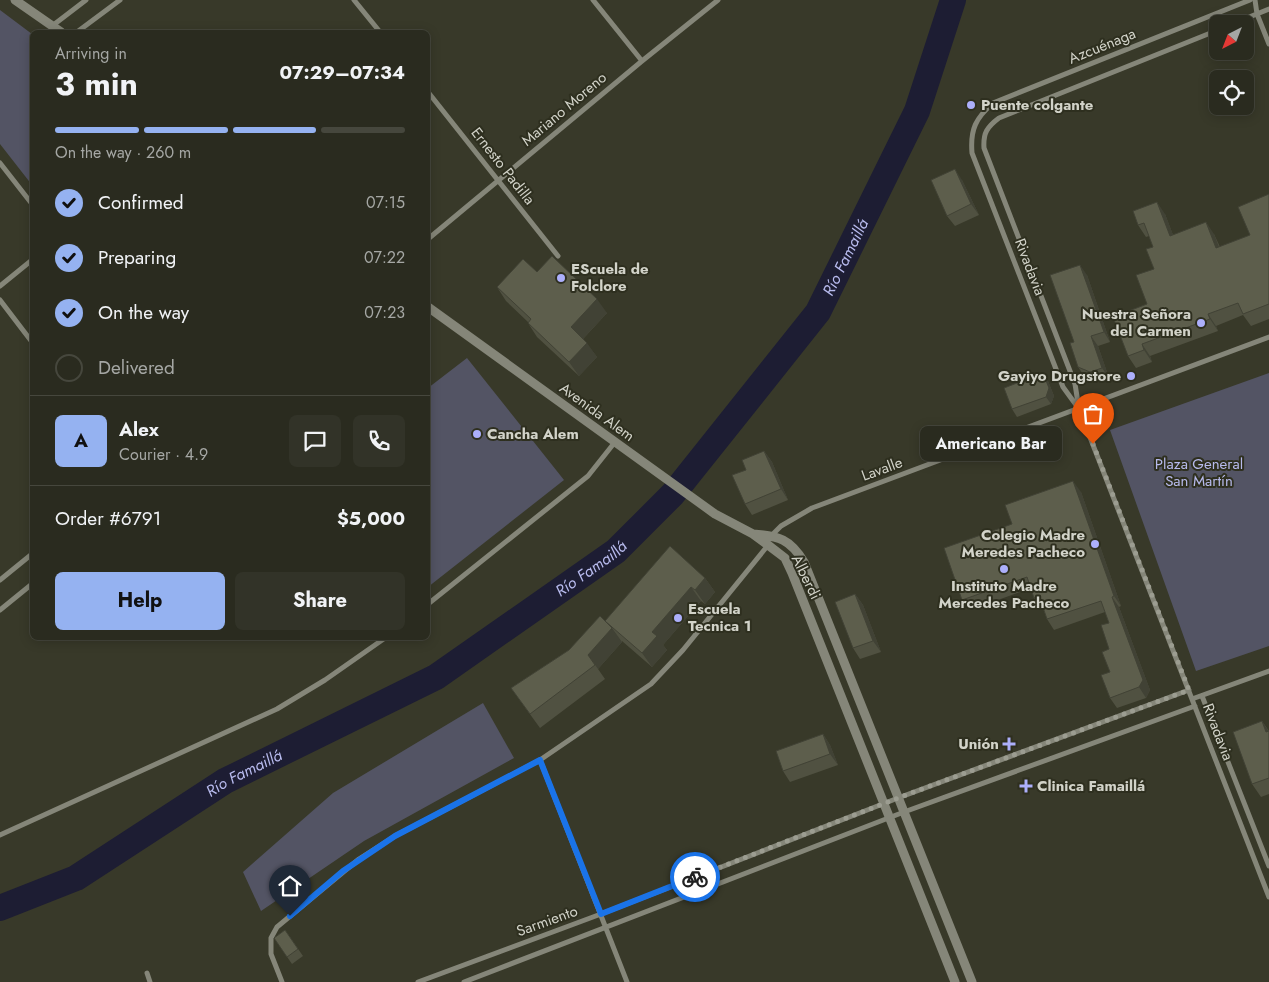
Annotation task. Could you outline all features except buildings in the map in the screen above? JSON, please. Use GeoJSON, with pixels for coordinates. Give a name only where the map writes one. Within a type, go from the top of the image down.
{"type":"FeatureCollection","features":[{"type":"Feature","properties":{"kind":"street"},"geometry":{"type":"LineString","coordinates":[[15,0],[57,30]]}},
{"type":"Feature","properties":{"kind":"street"},"geometry":{"type":"LineString","coordinates":[[52,26],[86,0]]}},
{"type":"Feature","properties":{"kind":"street"},"geometry":{"type":"LineString","coordinates":[[80,30],[120,0]]}},
{"type":"Feature","properties":{"kind":"street"},"geometry":{"type":"LineString","coordinates":[[354,0],[378,30]]}},
{"type":"Feature","properties":{"kind":"street"},"geometry":{"type":"LineString","coordinates":[[593,0],[642,61]]}},
{"type":"Feature","properties":{"kind":"street","name":"Mariano Moreno"},"geometry":{"type":"LineString","coordinates":[[430,237],[718,0]]}},
{"type":"Feature","properties":{"kind":"street","name":"Azcuénaga"},"geometry":{"type":"LineString","coordinates":[[974,128],[978,119],[994,103],[1250,0]]}},
{"type":"Feature","properties":{"kind":"street"},"geometry":{"type":"LineString","coordinates":[[1254,0],[1257,14],[1269,44]]}},
{"type":"Feature","properties":{"kind":"street"},"geometry":{"type":"LineString","coordinates":[[1254,15],[1269,9]]}},
{"type":"Feature","properties":{"kind":"street","name":"Azcuénaga"},"geometry":{"type":"LineString","coordinates":[[985,131],[990,124],[999,118],[1209,34]]}},
{"type":"Feature","properties":{"kind":"street","name":"Ernesto Padilla"},"geometry":{"type":"LineString","coordinates":[[430,95],[558,256]]}},
{"type":"Feature","properties":{"kind":"street","name":"Rivadavia"},"geometry":{"type":"LineString","coordinates":[[974,128],[971,140],[972,152],[1063,387],[1079,409]]}},
{"type":"Feature","properties":{"kind":"street","name":"Rivadavia"},"geometry":{"type":"LineString","coordinates":[[985,131],[984,148],[1075,384],[1079,409],[1269,897]]}},
{"type":"Feature","properties":{"kind":"street"},"geometry":{"type":"LineString","coordinates":[[0,162],[30,201]]}},
{"type":"Feature","properties":{"kind":"street"},"geometry":{"type":"LineString","coordinates":[[0,286],[30,262]]}},
{"type":"Feature","properties":{"kind":"street"},"geometry":{"type":"LineString","coordinates":[[0,300],[30,339]]}},
{"type":"Feature","properties":{"kind":"street","name":"Avenida Alem"},"geometry":{"type":"LineString","coordinates":[[430,308],[715,514],[753,534]]}},
{"type":"Feature","properties":{"kind":"street","name":"Lavalle"},"geometry":{"type":"LineString","coordinates":[[282,982],[271,954],[271,938],[277,927],[343,871],[395,836],[540,760],[651,684],[683,650],[768,545],[772,536],[781,526],[812,508],[1269,337]]}},
{"type":"Feature","properties":{"kind":"street"},"geometry":{"type":"LineString","coordinates":[[430,602],[588,476],[615,442]]}},
{"type":"Feature","properties":{"kind":"street","name":"Alberdi"},"geometry":{"type":"LineString","coordinates":[[753,534],[784,539],[796,550],[804,562],[972,982]]}},
{"type":"Feature","properties":{"kind":"street","name":"Alberdi"},"geometry":{"type":"LineString","coordinates":[[753,534],[785,558],[792,573],[955,982]]}},
{"type":"Feature","properties":{"kind":"street"},"geometry":{"type":"LineString","coordinates":[[0,580],[30,556]]}},
{"type":"Feature","properties":{"kind":"street"},"geometry":{"type":"LineString","coordinates":[[0,610],[30,586]]}},
{"type":"Feature","properties":{"kind":"street"},"geometry":{"type":"LineString","coordinates":[[0,835],[277,708],[325,680],[382,640]]}},
{"type":"Feature","properties":{"kind":"street"},"geometry":{"type":"LineString","coordinates":[[1192,699],[1269,671]]}},
{"type":"Feature","properties":{"kind":"street","name":"Sarmiento"},"geometry":{"type":"LineString","coordinates":[[418,982],[601,914],[898,798],[1189,690]]}},
{"type":"Feature","properties":{"kind":"street","name":"Rivadavia"},"geometry":{"type":"LineString","coordinates":[[1202,696],[1269,866]]}},
{"type":"Feature","properties":{"kind":"street","name":"Sarmiento"},"geometry":{"type":"LineString","coordinates":[[464,982],[904,812],[1194,706]]}},
{"type":"Feature","properties":{"kind":"street"},"geometry":{"type":"LineString","coordinates":[[540,760],[626,982]]}},
{"type":"Feature","properties":{"kind":"street"},"geometry":{"type":"LineString","coordinates":[[146,973],[150,982]]}},
{"type":"Feature","properties":{"kind":"green space"},"geometry":{"type":"Polygon","coordinates":[[[0,10],[30,32],[30,182],[0,144],[0,10]]]}},
{"type":"Feature","properties":{"kind":"green space","name":"Cancha Alem"},"geometry":{"type":"Polygon","coordinates":[[[467,358],[564,480],[430,585],[430,386],[467,358]]]}},
{"type":"Feature","properties":{"kind":"green space","name":"Plaza General San Martín"},"geometry":{"type":"Polygon","coordinates":[[[1269,373],[1269,646],[1196,671],[1110,430],[1269,373]]]}},
{"type":"Feature","properties":{"kind":"green space"},"geometry":{"type":"Polygon","coordinates":[[[483,703],[514,758],[364,841],[261,911],[243,872],[333,793],[483,703]]]}},
{"type":"Feature","properties":{"kind":"waterway","name":"Río Famaillá"},"geometry":{"type":"LineString","coordinates":[[0,908],[76,878],[225,781],[436,677],[616,551],[673,494],[818,312],[917,111],[953,0]]}},
{"type":"Feature","properties":{"kind":"way so far"},"geometry":{"type":"LineString","coordinates":[[695,877],[898,798],[1189,690],[1093,444]]}},
{"type":"Feature","properties":{"kind":"place","name":"Puente colgante"},"geometry":{"type":"Point","coordinates":[971,105]}},
{"type":"Feature","properties":{"kind":"place","name":"EScuela de Folclore"},"geometry":{"type":"Point","coordinates":[561,278]}},
{"type":"Feature","properties":{"kind":"place","name":"Nuestra Señora del Carmen"},"geometry":{"type":"Point","coordinates":[1201,323]}},
{"type":"Feature","properties":{"kind":"place","name":"Gayiyo Drugstore"},"geometry":{"type":"Point","coordinates":[1131,376]}},
{"type":"Feature","properties":{"kind":"place","name":"Cancha Alem"},"geometry":{"type":"Point","coordinates":[477,434]}},
{"type":"Feature","properties":{"kind":"place","name":"Americano Bar"},"geometry":{"type":"Point","coordinates":[1093,444]}},
{"type":"Feature","properties":{"kind":"place","name":"Colegio Madre Meredes Pacheco"},"geometry":{"type":"Point","coordinates":[1095,544]}},
{"type":"Feature","properties":{"kind":"place","name":"Instituto Madre Mercedes Pacheco"},"geometry":{"type":"Point","coordinates":[1004,569]}},
{"type":"Feature","properties":{"kind":"place","name":"Escuela Tecnica 1"},"geometry":{"type":"Point","coordinates":[678,618]}},
{"type":"Feature","properties":{"kind":"place","name":"Unión"},"geometry":{"type":"Point","coordinates":[1009,744]}},
{"type":"Feature","properties":{"kind":"place","name":"Clinica Famaillá"},"geometry":{"type":"Point","coordinates":[1026,786]}},
{"type":"Feature","properties":{"kind":"route"},"geometry":{"type":"LineString","coordinates":[[290,916],[343,871],[395,836],[540,760],[601,914],[695,877]]}}]}
